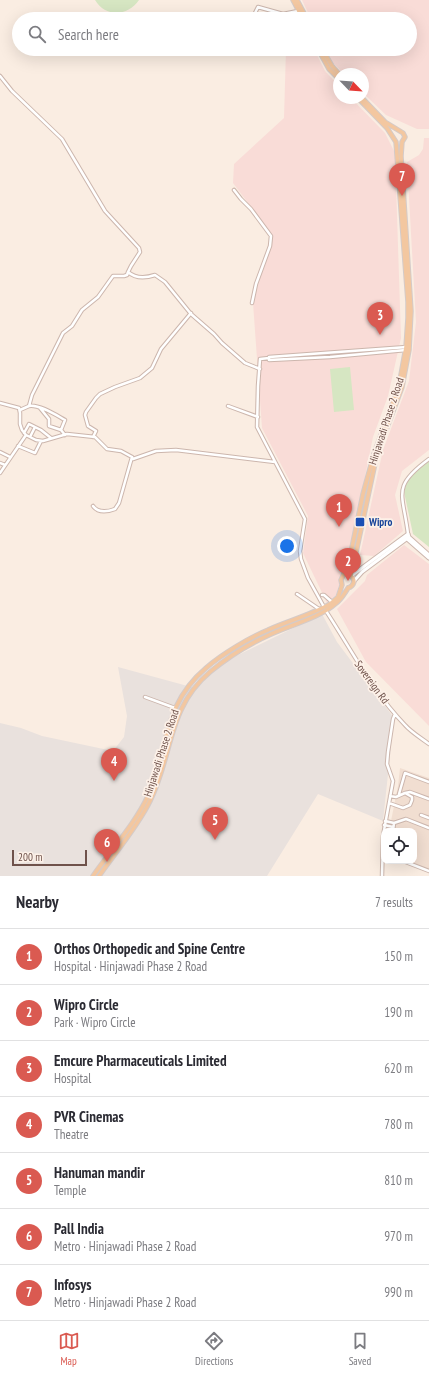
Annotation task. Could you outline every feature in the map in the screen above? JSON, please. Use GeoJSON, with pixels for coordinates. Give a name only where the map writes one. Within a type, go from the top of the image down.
{"type":"FeatureCollection","features":[{"type":"Feature","properties":{"kind":"main road"},"geometry":{"type":"LineString","coordinates":[[293,0],[298,11]]}},
{"type":"Feature","properties":{"kind":"main road"},"geometry":{"type":"LineString","coordinates":[[297,0],[303,12]]}},
{"type":"Feature","properties":{"kind":"main road"},"geometry":{"type":"LineString","coordinates":[[323,56],[333,71]]}},
{"type":"Feature","properties":{"kind":"main road"},"geometry":{"type":"LineString","coordinates":[[324,56],[326,61],[333,68]]}},
{"type":"Feature","properties":{"kind":"main road"},"geometry":{"type":"LineString","coordinates":[[364,104],[383,124],[396,142],[402,142],[405,135],[386,122],[368,104]]}},
{"type":"Feature","properties":{"kind":"main road"},"geometry":{"type":"LineString","coordinates":[[393,137],[395,133],[399,131]]}},
{"type":"Feature","properties":{"kind":"main road","name":"Hinjawadi Phase 2 Road"},"geometry":{"type":"LineString","coordinates":[[344,576],[349,562],[363,494],[375,451],[399,386],[407,349],[408,302],[396,142]]}},
{"type":"Feature","properties":{"kind":"main road","name":"Hinjawadi Phase 2 Road"},"geometry":{"type":"LineString","coordinates":[[351,576],[377,454],[402,387],[407,349],[411,306],[401,156],[402,142]]}},
{"type":"Feature","properties":{"kind":"main road"},"geometry":{"type":"LineString","coordinates":[[344,576],[351,576],[354,581],[352,586],[348,588],[342,585],[341,580],[344,576]]}},
{"type":"Feature","properties":{"kind":"main road","name":"Hinjawadi Phase 2 Road"},"geometry":{"type":"LineString","coordinates":[[93,876],[139,812],[146,799],[156,772],[175,708],[199,673],[210,664],[260,634],[319,609],[325,609],[338,597],[342,585]]}},
{"type":"Feature","properties":{"kind":"main road","name":"Hinjawadi Phase 2 Road"},"geometry":{"type":"LineString","coordinates":[[99,876],[150,801],[174,725],[184,702],[198,684],[220,664],[257,641],[325,609],[340,600],[348,588]]}},
{"type":"Feature","properties":{"kind":"street"},"geometry":{"type":"LineString","coordinates":[[256,12],[258,7],[276,12]]}},
{"type":"Feature","properties":{"kind":"street"},"geometry":{"type":"LineString","coordinates":[[293,12],[298,11]]}},
{"type":"Feature","properties":{"kind":"street"},"geometry":{"type":"LineString","coordinates":[[0,76],[11,90],[62,139],[106,211],[139,248],[140,252],[127,275],[113,276],[98,297],[82,310],[72,326],[63,333],[32,395],[29,406]]}},
{"type":"Feature","properties":{"kind":"street"},"geometry":{"type":"LineString","coordinates":[[234,190],[251,209],[271,236],[270,246],[256,284],[252,303]]}},
{"type":"Feature","properties":{"kind":"street"},"geometry":{"type":"LineString","coordinates":[[128,272],[131,275],[145,278],[155,275],[165,282],[191,313],[222,343],[245,363],[260,368],[260,359],[315,354],[407,349]]}},
{"type":"Feature","properties":{"kind":"street"},"geometry":{"type":"LineString","coordinates":[[93,437],[96,431],[88,426],[85,416],[86,412],[96,398],[100,394],[115,387],[140,378],[152,368],[161,349],[191,313]]}},
{"type":"Feature","properties":{"kind":"street"},"geometry":{"type":"LineString","coordinates":[[269,358],[270,360],[407,349]]}},
{"type":"Feature","properties":{"kind":"street","name":"Sovereign Rd"},"geometry":{"type":"LineString","coordinates":[[260,368],[257,427],[305,519],[300,559],[308,578],[361,669],[405,726],[429,744]]}},
{"type":"Feature","properties":{"kind":"street"},"geometry":{"type":"LineString","coordinates":[[0,403],[19,408],[20,424],[25,434],[41,441],[64,435],[95,437],[107,449],[121,451],[133,459],[156,452],[176,450],[275,462]]}},
{"type":"Feature","properties":{"kind":"street"},"geometry":{"type":"LineString","coordinates":[[19,410],[32,405],[47,410],[65,420],[61,430]]}},
{"type":"Feature","properties":{"kind":"street"},"geometry":{"type":"LineString","coordinates":[[228,406],[258,417]]}},
{"type":"Feature","properties":{"kind":"street"},"geometry":{"type":"LineString","coordinates":[[39,408],[49,419],[49,426],[61,430],[64,435]]}},
{"type":"Feature","properties":{"kind":"street"},"geometry":{"type":"LineString","coordinates":[[0,473],[18,446],[30,424],[51,438]]}},
{"type":"Feature","properties":{"kind":"street"},"geometry":{"type":"LineString","coordinates":[[30,437],[35,427]]}},
{"type":"Feature","properties":{"kind":"street"},"geometry":{"type":"LineString","coordinates":[[18,446],[35,453],[41,441]]}},
{"type":"Feature","properties":{"kind":"street"},"geometry":{"type":"LineString","coordinates":[[0,452],[10,457]]}},
{"type":"Feature","properties":{"kind":"street"},"geometry":{"type":"LineString","coordinates":[[93,506],[96,509],[103,511],[115,509],[119,503],[132,457]]}},
{"type":"Feature","properties":{"kind":"street"},"geometry":{"type":"LineString","coordinates":[[429,459],[410,475],[402,490],[407,536],[429,558]]}},
{"type":"Feature","properties":{"kind":"street"},"geometry":{"type":"LineString","coordinates":[[0,463],[5,465]]}},
{"type":"Feature","properties":{"kind":"street"},"geometry":{"type":"LineString","coordinates":[[407,536],[429,555]]}},
{"type":"Feature","properties":{"kind":"street"},"geometry":{"type":"LineString","coordinates":[[351,576],[407,536]]}},
{"type":"Feature","properties":{"kind":"street"},"geometry":{"type":"LineString","coordinates":[[354,581],[362,572],[407,536]]}},
{"type":"Feature","properties":{"kind":"street"},"geometry":{"type":"LineString","coordinates":[[354,563],[358,568],[362,569]]}},
{"type":"Feature","properties":{"kind":"street"},"geometry":{"type":"LineString","coordinates":[[298,594],[319,609]]}},
{"type":"Feature","properties":{"kind":"street"},"geometry":{"type":"LineString","coordinates":[[322,595],[332,602]]}},
{"type":"Feature","properties":{"kind":"street"},"geometry":{"type":"LineString","coordinates":[[145,697],[175,708]]}},
{"type":"Feature","properties":{"kind":"street"},"geometry":{"type":"LineString","coordinates":[[382,876],[384,826],[393,781],[387,764],[392,719],[395,714]]}},
{"type":"Feature","properties":{"kind":"street"},"geometry":{"type":"LineString","coordinates":[[399,794],[405,773],[429,782]]}},
{"type":"Feature","properties":{"kind":"street"},"geometry":{"type":"LineString","coordinates":[[390,796],[410,792],[429,799]]}},
{"type":"Feature","properties":{"kind":"street"},"geometry":{"type":"LineString","coordinates":[[389,803],[404,808],[411,803],[412,797],[403,793]]}},
{"type":"Feature","properties":{"kind":"street"},"geometry":{"type":"LineString","coordinates":[[421,815],[429,818]]}},
{"type":"Feature","properties":{"kind":"street"},"geometry":{"type":"LineString","coordinates":[[385,821],[394,823],[406,819],[429,828]]}},
{"type":"Feature","properties":{"kind":"street"},"geometry":{"type":"LineString","coordinates":[[384,826],[393,827],[394,823]]}},
{"type":"Feature","properties":{"kind":"street"},"geometry":{"type":"LineString","coordinates":[[411,864],[429,871]]}},
{"type":"Feature","properties":{"kind":"shaded area"},"geometry":{"type":"Polygon","coordinates":[[[302,0],[429,0],[429,129],[417,129],[386,115],[369,99],[369,68],[338,68],[328,56],[417,56],[417,12],[308,12],[302,0]]]}},
{"type":"Feature","properties":{"kind":"shaded area"},"geometry":{"type":"Polygon","coordinates":[[[286,56],[318,56],[325,71],[333,80],[333,104],[357,104],[385,133],[395,153],[401,338],[388,396],[373,437],[350,551],[336,595],[327,603],[303,553],[308,516],[262,428],[253,303],[271,234],[233,183],[234,164],[284,118],[286,56]]]}},
{"type":"Feature","properties":{"kind":"shaded area"},"geometry":{"type":"Polygon","coordinates":[[[424,138],[429,138],[429,450],[402,471],[395,495],[403,531],[374,556],[360,555],[383,450],[409,381],[416,322],[407,162],[419,155],[423,149],[424,138]]]}},
{"type":"Feature","properties":{"kind":"shaded area"},"geometry":{"type":"Polygon","coordinates":[[[404,545],[429,564],[429,726],[366,662],[337,609],[365,581],[367,575],[404,545]]]}},
{"type":"Feature","properties":{"kind":"shaded area"},"geometry":{"type":"Polygon","coordinates":[[[322,614],[337,642],[394,718],[383,821],[318,794],[267,876],[0,876],[0,723],[21,728],[42,736],[113,751],[124,737],[127,716],[118,667],[195,688],[205,676],[230,659],[322,614]]]}},
{"type":"Feature","properties":{"kind":"shaded area"},"geometry":{"type":"Polygon","coordinates":[[[400,768],[429,778],[429,872],[407,864],[417,864],[417,828],[390,828],[400,768]]]}},
{"type":"Feature","properties":{"kind":"green space"},"geometry":{"type":"Polygon","coordinates":[[[95,0],[139,0],[123,12],[111,12],[100,6],[95,0]]]}},
{"type":"Feature","properties":{"kind":"green space"},"geometry":{"type":"Polygon","coordinates":[[[350,367],[354,410],[334,412],[330,369],[350,367]]]}},
{"type":"Feature","properties":{"kind":"green space"},"geometry":{"type":"Polygon","coordinates":[[[429,461],[429,547],[413,534],[404,492],[406,484],[411,476],[429,461]]]}},
{"type":"Feature","properties":{"kind":"place","name":"Infosys"},"geometry":{"type":"Point","coordinates":[402,196]}},
{"type":"Feature","properties":{"kind":"place","name":"Emcure Pharmaceuticals Limited"},"geometry":{"type":"Point","coordinates":[380,335]}},
{"type":"Feature","properties":{"kind":"place","name":"Wipro"},"geometry":{"type":"Point","coordinates":[360,522]}},
{"type":"Feature","properties":{"kind":"place","name":"Orthos Orthopedic and Spine Centre"},"geometry":{"type":"Point","coordinates":[339,527]}},
{"type":"Feature","properties":{"kind":"place","name":"Wipro Circle"},"geometry":{"type":"Point","coordinates":[348,581]}},
{"type":"Feature","properties":{"kind":"place","name":"PVR Cinemas"},"geometry":{"type":"Point","coordinates":[114,781]}},
{"type":"Feature","properties":{"kind":"place","name":"Hanuman mandir"},"geometry":{"type":"Point","coordinates":[215,840]}},
{"type":"Feature","properties":{"kind":"place","name":"Pall India"},"geometry":{"type":"Point","coordinates":[107,862]}}]}
